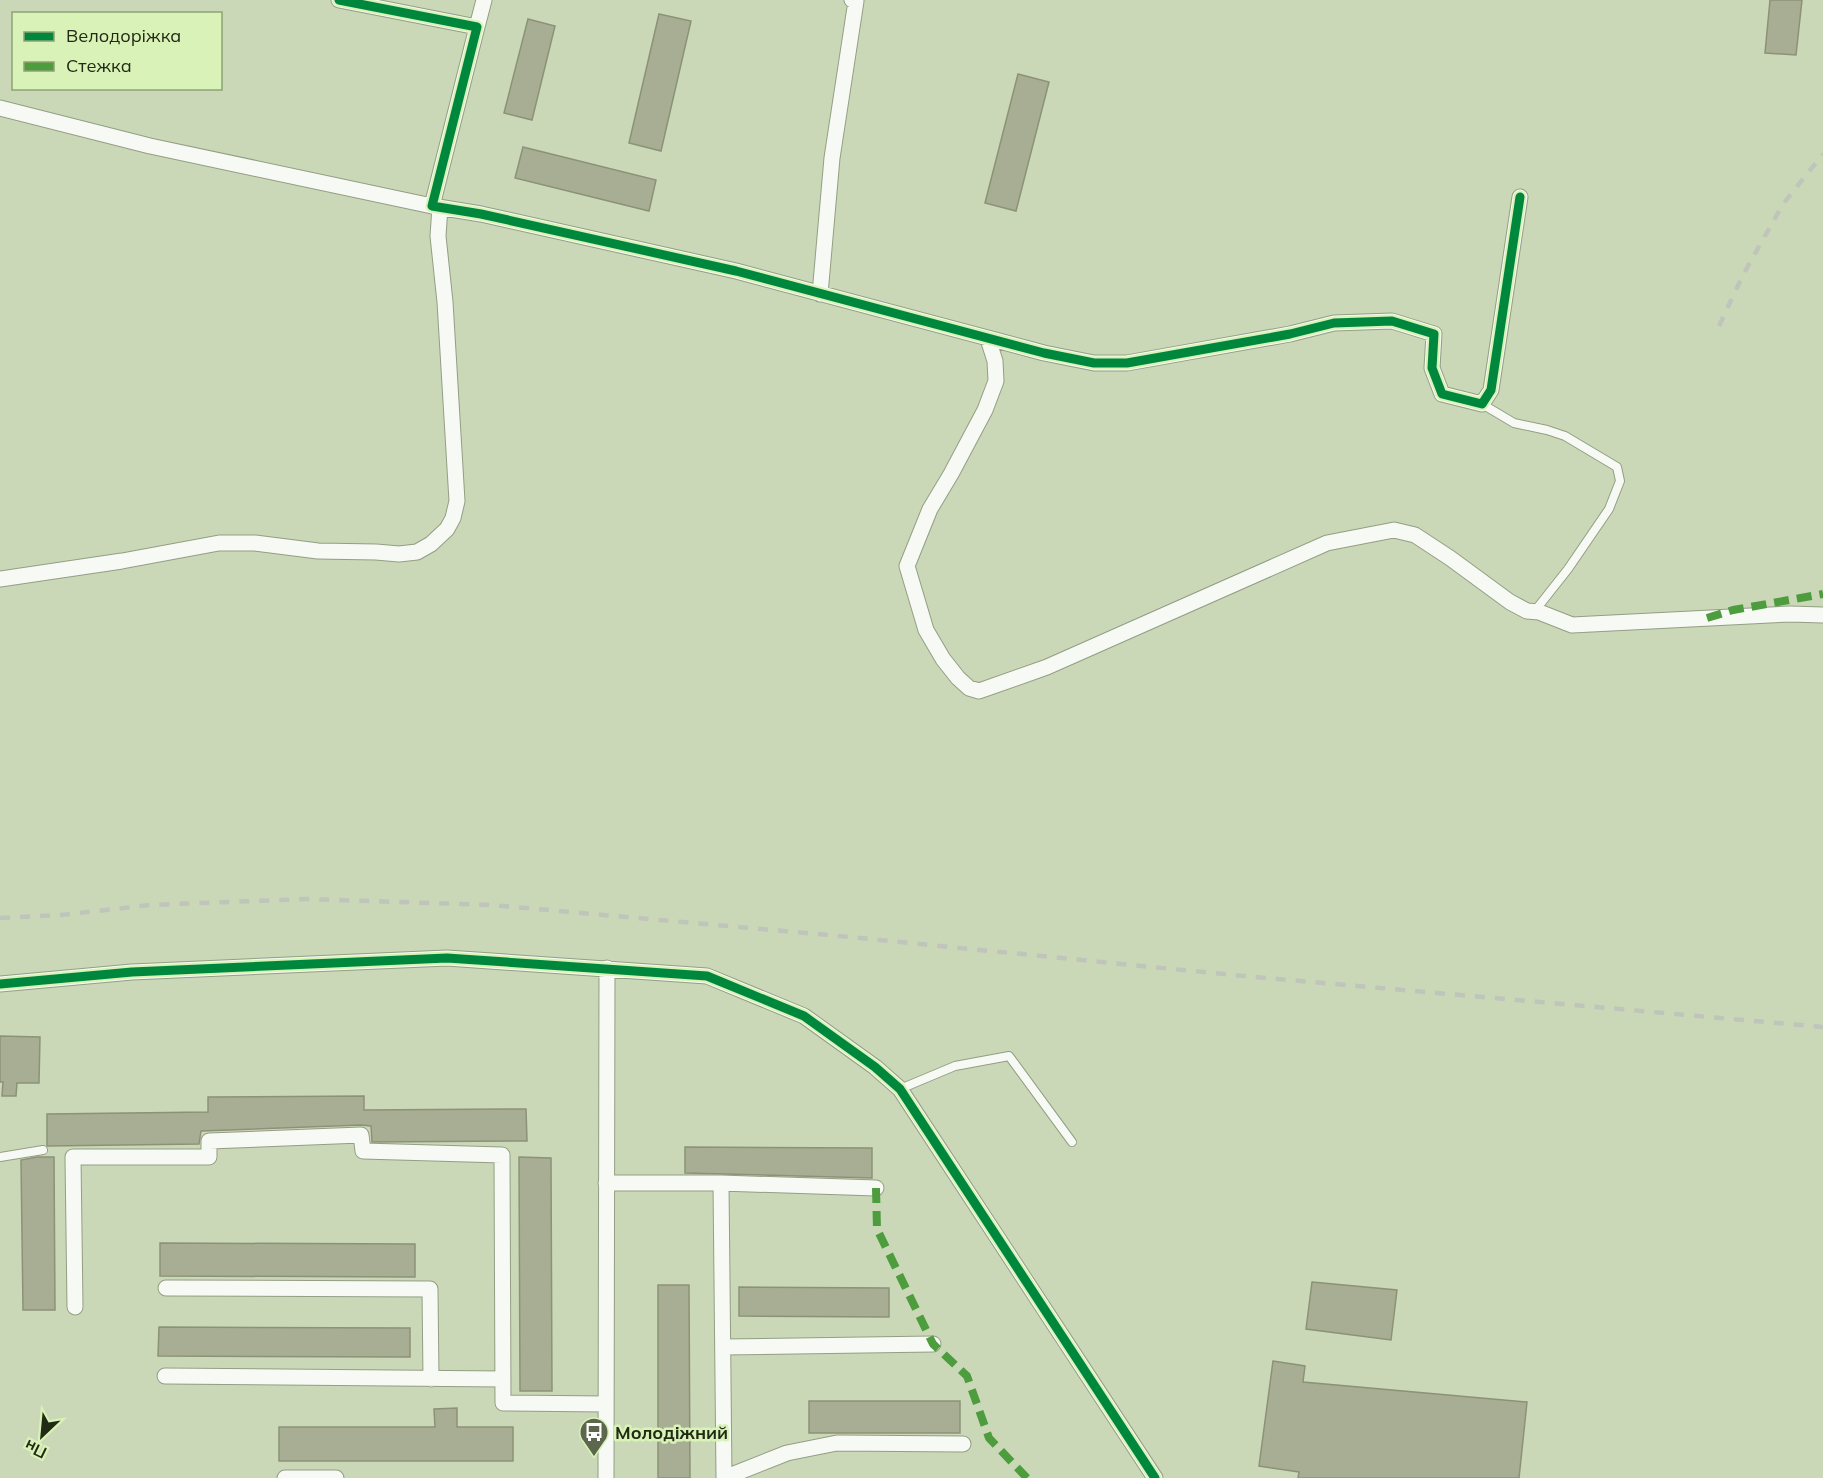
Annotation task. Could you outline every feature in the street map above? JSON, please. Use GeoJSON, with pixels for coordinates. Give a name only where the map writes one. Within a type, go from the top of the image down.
{"type":"FeatureCollection","features":[{"type":"Feature","properties":{"kind":"street"},"geometry":{"type":"LineString","coordinates":[[339,0],[477,27]]}},
{"type":"Feature","properties":{"kind":"street"},"geometry":{"type":"LineString","coordinates":[[0,579],[122,561],[219,543],[255,543],[318,551],[399,554],[417,552],[431,544],[447,529],[453,518],[457,501],[445,302],[436,206],[484,0]]}},
{"type":"Feature","properties":{"kind":"street"},"geometry":{"type":"LineString","coordinates":[[820,294],[832,158],[856,1],[852,0]]}},
{"type":"Feature","properties":{"kind":"street"},"geometry":{"type":"LineString","coordinates":[[0,108],[150,146],[736,271],[988,339],[1094,363],[1127,363],[1290,334],[1334,323],[1392,321],[1434,334],[1432,368],[1442,394],[1482,404],[1491,390],[1520,197]]}},
{"type":"Feature","properties":{"kind":"street"},"geometry":{"type":"LineString","coordinates":[[988,339],[995,361],[996,381],[985,410],[930,509],[907,566],[926,630],[943,659],[969,688],[980,692],[1047,668],[1327,543],[1394,530],[1415,536],[1450,558],[1510,602],[1527,611],[1572,625],[1790,614],[1823,615]]}},
{"type":"Feature","properties":{"kind":"street"},"geometry":{"type":"LineString","coordinates":[[0,984],[132,972],[447,958],[706,976],[804,1016],[900,1089],[1155,1478]]}},
{"type":"Feature","properties":{"kind":"street"},"geometry":{"type":"LineString","coordinates":[[606,1478],[607,968]]}},
{"type":"Feature","properties":{"kind":"street"},"geometry":{"type":"LineString","coordinates":[[75,1308],[73,1157],[209,1156],[209,1141],[361,1135],[363,1151],[502,1155],[503,1403],[606,1404]]}},
{"type":"Feature","properties":{"kind":"street"},"geometry":{"type":"LineString","coordinates":[[606,1183],[721,1183],[876,1188]]}},
{"type":"Feature","properties":{"kind":"street"},"geometry":{"type":"LineString","coordinates":[[721,1183],[724,1478],[787,1453],[837,1443],[963,1444]]}},
{"type":"Feature","properties":{"kind":"street"},"geometry":{"type":"LineString","coordinates":[[166,1288],[430,1289],[430,1379]]}},
{"type":"Feature","properties":{"kind":"street"},"geometry":{"type":"LineString","coordinates":[[723,1347],[933,1344]]}},
{"type":"Feature","properties":{"kind":"street"},"geometry":{"type":"LineString","coordinates":[[165,1376],[503,1379]]}},
{"type":"Feature","properties":{"kind":"street"},"geometry":{"type":"LineString","coordinates":[[285,1478],[336,1478]]}},
{"type":"Feature","properties":{"kind":"lane"},"geometry":{"type":"LineString","coordinates":[[1482,404],[1514,423],[1565,436],[1617,467],[1620,481],[1609,508],[1568,569],[1534,612]]}},
{"type":"Feature","properties":{"kind":"lane"},"geometry":{"type":"LineString","coordinates":[[900,1089],[955,1066],[1009,1056],[1072,1142]]}},
{"type":"Feature","properties":{"kind":"lane"},"geometry":{"type":"LineString","coordinates":[[0,1157],[43,1150]]}},
{"type":"Feature","properties":{"kind":"building"},"geometry":{"type":"Polygon","coordinates":[[[1770,0],[1802,0],[1796,55],[1765,53],[1770,0]]]}},
{"type":"Feature","properties":{"kind":"building"},"geometry":{"type":"Polygon","coordinates":[[[659,14],[691,21],[661,151],[629,143],[659,14]]]}},
{"type":"Feature","properties":{"kind":"building"},"geometry":{"type":"Polygon","coordinates":[[[528,19],[555,26],[532,120],[504,113],[528,19]]]}},
{"type":"Feature","properties":{"kind":"building"},"geometry":{"type":"Polygon","coordinates":[[[1018,74],[1049,82],[1016,211],[985,203],[1018,74]]]}},
{"type":"Feature","properties":{"kind":"building"},"geometry":{"type":"Polygon","coordinates":[[[523,147],[656,180],[649,211],[515,178],[523,147]]]}},
{"type":"Feature","properties":{"kind":"building"},"geometry":{"type":"Polygon","coordinates":[[[0,1036],[40,1037],[39,1083],[17,1083],[16,1096],[2,1096],[0,1036]]]}},
{"type":"Feature","properties":{"kind":"building"},"geometry":{"type":"Polygon","coordinates":[[[364,1096],[364,1110],[526,1109],[527,1141],[372,1142],[371,1126],[361,1125],[201,1131],[199,1144],[47,1146],[47,1114],[208,1112],[208,1097],[364,1096]]]}},
{"type":"Feature","properties":{"kind":"building"},"geometry":{"type":"Polygon","coordinates":[[[685,1147],[872,1148],[872,1178],[685,1173],[685,1147]]]}},
{"type":"Feature","properties":{"kind":"building"},"geometry":{"type":"Polygon","coordinates":[[[54,1157],[55,1310],[23,1310],[21,1160],[54,1157]]]}},
{"type":"Feature","properties":{"kind":"building"},"geometry":{"type":"Polygon","coordinates":[[[519,1157],[551,1158],[552,1391],[520,1391],[519,1157]]]}},
{"type":"Feature","properties":{"kind":"building"},"geometry":{"type":"Polygon","coordinates":[[[160,1243],[415,1244],[415,1277],[160,1276],[160,1243]]]}},
{"type":"Feature","properties":{"kind":"building"},"geometry":{"type":"Polygon","coordinates":[[[1312,1282],[1397,1290],[1391,1340],[1306,1329],[1312,1282]]]}},
{"type":"Feature","properties":{"kind":"building"},"geometry":{"type":"Polygon","coordinates":[[[658,1285],[689,1285],[690,1478],[658,1478],[658,1285]]]}},
{"type":"Feature","properties":{"kind":"building"},"geometry":{"type":"Polygon","coordinates":[[[739,1287],[889,1288],[889,1317],[739,1316],[739,1287]]]}},
{"type":"Feature","properties":{"kind":"building"},"geometry":{"type":"Polygon","coordinates":[[[159,1327],[410,1328],[410,1357],[158,1356],[159,1327]]]}},
{"type":"Feature","properties":{"kind":"building"},"geometry":{"type":"Polygon","coordinates":[[[1273,1361],[1305,1366],[1303,1382],[1527,1402],[1519,1478],[1298,1478],[1299,1472],[1259,1466],[1273,1361]]]}},
{"type":"Feature","properties":{"kind":"building"},"geometry":{"type":"Polygon","coordinates":[[[809,1401],[960,1401],[960,1433],[809,1433],[809,1401]]]}},
{"type":"Feature","properties":{"kind":"building"},"geometry":{"type":"Polygon","coordinates":[[[457,1408],[457,1427],[513,1427],[513,1461],[279,1461],[279,1427],[435,1427],[434,1409],[457,1408]]]}},
{"type":"Feature","properties":{"kind":"railway"},"geometry":{"type":"LineString","coordinates":[[1719,326],[1743,275],[1783,204],[1823,154]]}},
{"type":"Feature","properties":{"kind":"railway"},"geometry":{"type":"LineString","coordinates":[[0,918],[61,915],[150,905],[306,899],[492,905],[1233,975],[1823,1027]]}},
{"type":"Feature","properties":{"kind":"marked path"},"geometry":{"type":"LineString","coordinates":[[1707,618],[1733,610],[1823,594]]}},
{"type":"Feature","properties":{"kind":"marked path"},"geometry":{"type":"LineString","coordinates":[[876,1188],[877,1229],[933,1344],[967,1376],[989,1438],[1027,1478]]}},
{"type":"Feature","properties":{"kind":"cycle path"},"geometry":{"type":"LineString","coordinates":[[339,0],[477,27],[432,206],[481,214],[736,271],[1044,353],[1094,363],[1127,363],[1290,334],[1334,323],[1392,321],[1434,334],[1432,368],[1442,394],[1482,404],[1491,390],[1520,197]]}},
{"type":"Feature","properties":{"kind":"cycle path"},"geometry":{"type":"LineString","coordinates":[[0,984],[132,972],[447,958],[707,976],[804,1016],[875,1067],[900,1089],[1155,1478]]}},
{"type":"Feature","properties":{"kind":"place","name":"Молодіжний"},"geometry":{"type":"Point","coordinates":[594,1458]}}]}
